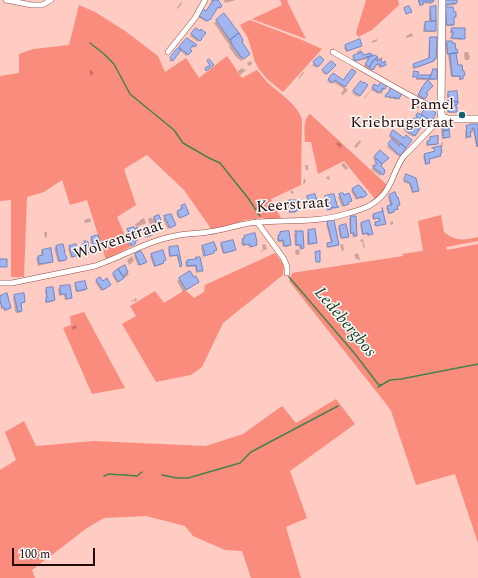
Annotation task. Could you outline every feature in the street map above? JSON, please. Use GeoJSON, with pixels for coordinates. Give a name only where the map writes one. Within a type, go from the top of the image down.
{"type":"FeatureCollection","features":[{"type":"Feature","properties":{"kind":"main road"},"geometry":{"type":"LineString","coordinates":[[442,0],[440,108],[442,117],[448,119],[478,119]]}},
{"type":"Feature","properties":{"kind":"street"},"geometry":{"type":"LineString","coordinates":[[6,0],[42,5],[51,0]]}},
{"type":"Feature","properties":{"kind":"street"},"geometry":{"type":"LineString","coordinates":[[168,52],[195,18],[205,0]]}},
{"type":"Feature","properties":{"kind":"street"},"geometry":{"type":"LineString","coordinates":[[333,52],[426,104],[440,108]]}},
{"type":"Feature","properties":{"kind":"street","name":"Keerstraat"},"geometry":{"type":"LineString","coordinates":[[246,224],[257,222],[310,221],[335,217],[369,206],[381,197],[387,190],[403,157],[442,117]]}},
{"type":"Feature","properties":{"kind":"street"},"geometry":{"type":"LineString","coordinates":[[257,222],[284,259],[287,266],[287,273]]}},
{"type":"Feature","properties":{"kind":"street","name":"Wolvenstraat"},"geometry":{"type":"LineString","coordinates":[[0,283],[12,283],[95,266],[137,248],[173,236],[188,233],[208,232],[246,224]]}},
{"type":"Feature","properties":{"kind":"shaded area"},"geometry":{"type":"Polygon","coordinates":[[[280,0],[288,0],[287,1],[306,39],[252,19],[282,5],[280,0]]]}},
{"type":"Feature","properties":{"kind":"shaded area"},"geometry":{"type":"Polygon","coordinates":[[[366,0],[398,0],[399,5],[372,30],[358,37],[356,33],[366,0]]]}},
{"type":"Feature","properties":{"kind":"shaded area"},"geometry":{"type":"Polygon","coordinates":[[[79,5],[95,12],[125,31],[158,56],[165,72],[186,58],[199,78],[227,56],[242,78],[257,70],[267,82],[292,103],[302,119],[301,185],[271,199],[282,220],[268,220],[263,218],[246,220],[212,230],[184,190],[147,155],[124,169],[136,205],[117,217],[130,247],[106,260],[87,200],[70,205],[62,180],[44,192],[27,197],[24,277],[11,277],[11,200],[0,201],[0,76],[19,73],[19,54],[33,49],[69,45],[79,5]]]}},
{"type":"Feature","properties":{"kind":"shaded area"},"geometry":{"type":"Polygon","coordinates":[[[250,20],[322,49],[283,92],[267,79],[255,62],[248,38],[240,25],[250,20]]]}},
{"type":"Feature","properties":{"kind":"shaded area"},"geometry":{"type":"Polygon","coordinates":[[[310,114],[387,185],[381,194],[375,199],[344,161],[318,174],[311,142],[305,142],[305,123],[310,114]]]}},
{"type":"Feature","properties":{"kind":"shaded area"},"geometry":{"type":"Polygon","coordinates":[[[441,215],[444,232],[448,235],[456,239],[478,237],[478,241],[446,247],[447,250],[478,244],[478,543],[455,474],[416,485],[391,411],[289,281],[292,273],[403,256],[402,254],[423,251],[418,221],[441,215]]]}},
{"type":"Feature","properties":{"kind":"shaded area"},"geometry":{"type":"Polygon","coordinates":[[[275,253],[284,265],[283,275],[223,323],[202,367],[191,375],[156,382],[122,324],[136,316],[130,306],[155,291],[164,303],[185,290],[194,298],[204,292],[205,285],[275,253]]]}},
{"type":"Feature","properties":{"kind":"shaded area"},"geometry":{"type":"Polygon","coordinates":[[[84,312],[125,388],[92,394],[63,328],[71,325],[70,316],[84,312]]]}},
{"type":"Feature","properties":{"kind":"shaded area"},"geometry":{"type":"Polygon","coordinates":[[[336,399],[355,424],[290,471],[307,518],[286,527],[301,578],[251,578],[242,551],[225,550],[193,536],[185,526],[146,516],[104,518],[87,528],[32,570],[35,578],[0,578],[0,470],[16,460],[5,432],[24,421],[36,446],[94,441],[206,446],[243,434],[282,406],[296,423],[336,399]]]}},
{"type":"Feature","properties":{"kind":"building"},"geometry":{"type":"Polygon","coordinates":[[[212,0],[218,0],[222,6],[220,8],[218,7],[208,21],[199,16],[203,9],[206,11],[213,1],[212,0]]]}},
{"type":"Feature","properties":{"kind":"building"},"geometry":{"type":"Polygon","coordinates":[[[419,0],[434,0],[433,2],[423,2],[423,5],[420,5],[419,0]]]}},
{"type":"Feature","properties":{"kind":"building"},"geometry":{"type":"Polygon","coordinates":[[[445,0],[457,0],[457,3],[445,5],[445,0]]]}},
{"type":"Feature","properties":{"kind":"building"},"geometry":{"type":"Polygon","coordinates":[[[409,6],[412,12],[406,14],[404,8],[409,6]]]}},
{"type":"Feature","properties":{"kind":"building"},"geometry":{"type":"Polygon","coordinates":[[[436,6],[436,21],[431,21],[430,7],[436,6]]]}},
{"type":"Feature","properties":{"kind":"building"},"geometry":{"type":"Polygon","coordinates":[[[446,7],[453,7],[454,12],[456,12],[456,17],[454,17],[454,25],[447,25],[446,7]]]}},
{"type":"Feature","properties":{"kind":"building"},"geometry":{"type":"Polygon","coordinates":[[[224,13],[239,33],[230,40],[216,20],[224,13]]]}},
{"type":"Feature","properties":{"kind":"building"},"geometry":{"type":"Polygon","coordinates":[[[436,21],[436,31],[425,31],[425,22],[436,21]]]}},
{"type":"Feature","properties":{"kind":"building"},"geometry":{"type":"Polygon","coordinates":[[[196,28],[200,31],[201,29],[206,33],[200,41],[191,34],[196,28]]]}},
{"type":"Feature","properties":{"kind":"building"},"geometry":{"type":"Polygon","coordinates":[[[452,28],[465,28],[465,39],[452,38],[452,28]]]}},
{"type":"Feature","properties":{"kind":"building"},"geometry":{"type":"Polygon","coordinates":[[[239,33],[243,40],[242,42],[250,54],[244,59],[241,57],[230,40],[239,33]]]}},
{"type":"Feature","properties":{"kind":"building"},"geometry":{"type":"Polygon","coordinates":[[[430,37],[437,37],[436,59],[415,68],[413,64],[429,58],[430,37]]]}},
{"type":"Feature","properties":{"kind":"building"},"geometry":{"type":"Polygon","coordinates":[[[187,38],[197,45],[195,47],[193,45],[190,49],[192,51],[188,55],[179,47],[187,38]]]}},
{"type":"Feature","properties":{"kind":"building"},"geometry":{"type":"Polygon","coordinates":[[[360,39],[362,46],[347,51],[345,45],[360,39]]]}},
{"type":"Feature","properties":{"kind":"building"},"geometry":{"type":"Polygon","coordinates":[[[447,41],[452,41],[452,43],[455,43],[458,53],[448,54],[447,41]]]}},
{"type":"Feature","properties":{"kind":"building"},"geometry":{"type":"Polygon","coordinates":[[[178,48],[181,50],[173,61],[170,58],[178,48]]]}},
{"type":"Feature","properties":{"kind":"building"},"geometry":{"type":"Polygon","coordinates":[[[362,52],[363,55],[371,53],[372,56],[355,61],[353,56],[362,52]]]}},
{"type":"Feature","properties":{"kind":"building"},"geometry":{"type":"Polygon","coordinates":[[[456,53],[458,65],[462,65],[464,71],[465,75],[463,76],[463,79],[460,79],[460,76],[452,76],[450,54],[456,53]]]}},
{"type":"Feature","properties":{"kind":"building"},"geometry":{"type":"Polygon","coordinates":[[[375,55],[378,57],[369,67],[365,64],[369,58],[367,57],[375,55]]]}},
{"type":"Feature","properties":{"kind":"building"},"geometry":{"type":"Polygon","coordinates":[[[320,56],[324,60],[318,67],[313,62],[320,56]]]}},
{"type":"Feature","properties":{"kind":"building"},"geometry":{"type":"Polygon","coordinates":[[[377,58],[377,61],[381,59],[382,63],[385,61],[386,65],[381,67],[380,64],[377,64],[373,70],[369,67],[377,58]]]}},
{"type":"Feature","properties":{"kind":"building"},"geometry":{"type":"Polygon","coordinates":[[[209,59],[214,65],[206,71],[205,68],[210,65],[207,61],[209,59]]]}},
{"type":"Feature","properties":{"kind":"building"},"geometry":{"type":"Polygon","coordinates":[[[331,61],[336,65],[327,74],[322,70],[331,61]]]}},
{"type":"Feature","properties":{"kind":"building"},"geometry":{"type":"Polygon","coordinates":[[[352,69],[356,72],[345,87],[335,80],[333,83],[328,79],[333,73],[343,80],[352,69]]]}},
{"type":"Feature","properties":{"kind":"building"},"geometry":{"type":"Polygon","coordinates":[[[433,69],[437,69],[437,79],[430,79],[433,69]]]}},
{"type":"Feature","properties":{"kind":"building"},"geometry":{"type":"Polygon","coordinates":[[[414,71],[419,72],[417,75],[430,75],[430,79],[413,77],[414,71]]]}},
{"type":"Feature","properties":{"kind":"building"},"geometry":{"type":"Polygon","coordinates":[[[428,80],[433,86],[426,93],[428,94],[425,99],[418,95],[428,80]]]}},
{"type":"Feature","properties":{"kind":"building"},"geometry":{"type":"Polygon","coordinates":[[[361,81],[368,85],[360,96],[353,91],[361,81]]]}},
{"type":"Feature","properties":{"kind":"building"},"geometry":{"type":"Polygon","coordinates":[[[381,82],[387,85],[380,93],[372,88],[374,84],[378,86],[381,82]]]}},
{"type":"Feature","properties":{"kind":"building"},"geometry":{"type":"Polygon","coordinates":[[[391,87],[402,93],[399,99],[385,96],[391,87]]]}},
{"type":"Feature","properties":{"kind":"building"},"geometry":{"type":"Polygon","coordinates":[[[457,91],[458,102],[454,102],[451,97],[448,97],[448,92],[457,91]]]}},
{"type":"Feature","properties":{"kind":"building"},"geometry":{"type":"Polygon","coordinates":[[[448,100],[458,102],[458,104],[455,105],[457,106],[457,112],[449,112],[448,100]]]}},
{"type":"Feature","properties":{"kind":"building"},"geometry":{"type":"Polygon","coordinates":[[[426,107],[436,113],[432,121],[421,115],[426,107]]]}},
{"type":"Feature","properties":{"kind":"building"},"geometry":{"type":"Polygon","coordinates":[[[418,113],[429,119],[424,125],[416,119],[418,117],[416,116],[418,113]]]}},
{"type":"Feature","properties":{"kind":"building"},"geometry":{"type":"Polygon","coordinates":[[[414,118],[423,125],[419,130],[411,124],[414,118]]]}},
{"type":"Feature","properties":{"kind":"building"},"geometry":{"type":"Polygon","coordinates":[[[408,123],[419,130],[415,136],[404,129],[408,123]]]}},
{"type":"Feature","properties":{"kind":"building"},"geometry":{"type":"Polygon","coordinates":[[[449,124],[449,130],[443,131],[442,125],[449,124]]]}},
{"type":"Feature","properties":{"kind":"building"},"geometry":{"type":"Polygon","coordinates":[[[478,124],[478,146],[474,128],[472,128],[472,132],[470,132],[471,137],[467,137],[466,126],[478,124]]]}},
{"type":"Feature","properties":{"kind":"building"},"geometry":{"type":"Polygon","coordinates":[[[393,130],[404,138],[406,135],[412,140],[406,148],[390,135],[393,130]]]}},
{"type":"Feature","properties":{"kind":"building"},"geometry":{"type":"Polygon","coordinates":[[[449,130],[450,137],[443,138],[443,131],[449,130]]]}},
{"type":"Feature","properties":{"kind":"building"},"geometry":{"type":"Polygon","coordinates":[[[438,136],[438,144],[428,145],[427,141],[430,140],[430,137],[438,136]]]}},
{"type":"Feature","properties":{"kind":"building"},"geometry":{"type":"Polygon","coordinates":[[[392,139],[399,146],[401,143],[406,148],[400,156],[388,144],[392,139]]]}},
{"type":"Feature","properties":{"kind":"building"},"geometry":{"type":"Polygon","coordinates":[[[441,146],[441,156],[429,159],[430,163],[426,164],[424,154],[435,151],[434,148],[432,148],[441,146]]]}},
{"type":"Feature","properties":{"kind":"building"},"geometry":{"type":"Polygon","coordinates":[[[380,150],[389,158],[382,164],[374,157],[380,150]]]}},
{"type":"Feature","properties":{"kind":"building"},"geometry":{"type":"Polygon","coordinates":[[[377,159],[385,170],[383,175],[373,167],[373,165],[375,166],[377,163],[375,161],[377,159]]]}},
{"type":"Feature","properties":{"kind":"building"},"geometry":{"type":"Polygon","coordinates":[[[406,174],[416,178],[419,191],[413,192],[410,183],[404,180],[406,174]]]}},
{"type":"Feature","properties":{"kind":"building"},"geometry":{"type":"Polygon","coordinates":[[[359,185],[367,195],[362,198],[361,196],[358,199],[352,189],[359,185]]]}},
{"type":"Feature","properties":{"kind":"building"},"geometry":{"type":"Polygon","coordinates":[[[395,192],[400,205],[397,206],[398,209],[394,210],[394,212],[389,213],[387,206],[392,205],[389,195],[395,192]]]}},
{"type":"Feature","properties":{"kind":"building"},"geometry":{"type":"Polygon","coordinates":[[[343,193],[344,195],[349,193],[352,201],[348,202],[349,204],[344,206],[339,194],[343,193]]]}},
{"type":"Feature","properties":{"kind":"building"},"geometry":{"type":"Polygon","coordinates":[[[315,194],[319,207],[313,208],[312,206],[310,207],[307,196],[315,194]]]}},
{"type":"Feature","properties":{"kind":"building"},"geometry":{"type":"Polygon","coordinates":[[[334,194],[337,202],[336,204],[339,207],[334,207],[328,210],[325,196],[334,194]]]}},
{"type":"Feature","properties":{"kind":"building"},"geometry":{"type":"Polygon","coordinates":[[[289,200],[297,200],[297,211],[290,212],[289,200]]]}},
{"type":"Feature","properties":{"kind":"building"},"geometry":{"type":"Polygon","coordinates":[[[185,204],[189,214],[180,218],[177,211],[183,208],[181,206],[185,204]]]}},
{"type":"Feature","properties":{"kind":"building"},"geometry":{"type":"Polygon","coordinates":[[[383,211],[386,224],[376,226],[375,222],[380,221],[379,218],[374,219],[373,214],[383,211]]]}},
{"type":"Feature","properties":{"kind":"building"},"geometry":{"type":"Polygon","coordinates":[[[171,214],[176,225],[170,228],[164,216],[171,214]]]}},
{"type":"Feature","properties":{"kind":"building"},"geometry":{"type":"Polygon","coordinates":[[[159,215],[162,223],[157,225],[154,217],[159,215]]]}},
{"type":"Feature","properties":{"kind":"building"},"geometry":{"type":"Polygon","coordinates":[[[351,216],[356,216],[357,236],[354,236],[354,233],[351,233],[351,216]]]}},
{"type":"Feature","properties":{"kind":"building"},"geometry":{"type":"Polygon","coordinates":[[[334,220],[339,245],[328,247],[327,243],[332,242],[327,222],[334,220]]]}},
{"type":"Feature","properties":{"kind":"building"},"geometry":{"type":"Polygon","coordinates":[[[369,220],[373,234],[363,234],[361,223],[369,220]]]}},
{"type":"Feature","properties":{"kind":"building"},"geometry":{"type":"Polygon","coordinates":[[[346,224],[349,237],[342,238],[339,226],[346,224]]]}},
{"type":"Feature","properties":{"kind":"building"},"geometry":{"type":"Polygon","coordinates":[[[134,227],[135,229],[137,227],[139,232],[135,234],[138,240],[135,241],[136,243],[132,246],[128,240],[132,237],[127,229],[134,227]]]}},
{"type":"Feature","properties":{"kind":"building"},"geometry":{"type":"Polygon","coordinates":[[[150,228],[152,235],[147,237],[144,229],[150,228]]]}},
{"type":"Feature","properties":{"kind":"building"},"geometry":{"type":"Polygon","coordinates":[[[315,229],[317,243],[309,244],[308,230],[315,229]]]}},
{"type":"Feature","properties":{"kind":"building"},"geometry":{"type":"Polygon","coordinates":[[[289,231],[291,245],[284,246],[283,240],[279,241],[278,235],[280,235],[280,232],[289,231]]]}},
{"type":"Feature","properties":{"kind":"building"},"geometry":{"type":"Polygon","coordinates":[[[295,231],[303,231],[304,248],[301,249],[301,245],[296,245],[295,231]]]}},
{"type":"Feature","properties":{"kind":"building"},"geometry":{"type":"Polygon","coordinates":[[[255,233],[257,245],[251,247],[250,244],[244,245],[242,239],[245,238],[244,236],[255,233]]]}},
{"type":"Feature","properties":{"kind":"building"},"geometry":{"type":"Polygon","coordinates":[[[98,235],[101,245],[99,245],[100,249],[95,251],[91,237],[98,235]]]}},
{"type":"Feature","properties":{"kind":"building"},"geometry":{"type":"Polygon","coordinates":[[[233,240],[236,250],[224,253],[221,243],[233,240]]]}},
{"type":"Feature","properties":{"kind":"building"},"geometry":{"type":"Polygon","coordinates":[[[84,241],[88,242],[90,252],[85,255],[82,244],[85,243],[84,241]]]}},
{"type":"Feature","properties":{"kind":"building"},"geometry":{"type":"Polygon","coordinates":[[[214,242],[217,250],[214,251],[214,253],[204,256],[203,254],[205,253],[202,246],[214,242]]]}},
{"type":"Feature","properties":{"kind":"building"},"geometry":{"type":"Polygon","coordinates":[[[63,244],[64,252],[67,258],[66,260],[59,261],[56,246],[63,244]]]}},
{"type":"Feature","properties":{"kind":"building"},"geometry":{"type":"Polygon","coordinates":[[[76,244],[79,255],[72,257],[69,246],[76,244]]]}},
{"type":"Feature","properties":{"kind":"building"},"geometry":{"type":"Polygon","coordinates":[[[178,246],[182,266],[180,267],[178,255],[170,256],[169,247],[178,246]]]}},
{"type":"Feature","properties":{"kind":"building"},"geometry":{"type":"Polygon","coordinates":[[[51,248],[53,262],[39,264],[38,256],[43,255],[42,250],[51,248]]]}},
{"type":"Feature","properties":{"kind":"building"},"geometry":{"type":"Polygon","coordinates":[[[163,250],[166,260],[163,261],[164,263],[155,266],[151,254],[163,250]]]}},
{"type":"Feature","properties":{"kind":"building"},"geometry":{"type":"Polygon","coordinates":[[[141,251],[147,262],[140,265],[135,254],[141,251]]]}},
{"type":"Feature","properties":{"kind":"building"},"geometry":{"type":"Polygon","coordinates":[[[320,251],[320,262],[316,262],[315,252],[320,251]]]}},
{"type":"Feature","properties":{"kind":"building"},"geometry":{"type":"Polygon","coordinates":[[[196,257],[200,257],[203,271],[197,271],[196,265],[187,266],[187,260],[196,259],[196,257]]]}},
{"type":"Feature","properties":{"kind":"building"},"geometry":{"type":"Polygon","coordinates":[[[0,259],[7,259],[7,267],[0,267],[0,259]]]}},
{"type":"Feature","properties":{"kind":"building"},"geometry":{"type":"Polygon","coordinates":[[[125,265],[128,272],[123,276],[118,269],[125,265]]]}},
{"type":"Feature","properties":{"kind":"building"},"geometry":{"type":"Polygon","coordinates":[[[118,269],[124,278],[118,282],[113,273],[118,269]]]}},
{"type":"Feature","properties":{"kind":"building"},"geometry":{"type":"Polygon","coordinates":[[[190,271],[194,277],[196,276],[199,282],[186,290],[179,278],[190,271]]]}},
{"type":"Feature","properties":{"kind":"building"},"geometry":{"type":"Polygon","coordinates":[[[100,277],[103,281],[107,278],[111,285],[103,290],[96,280],[100,277]]]}},
{"type":"Feature","properties":{"kind":"building"},"geometry":{"type":"Polygon","coordinates":[[[85,281],[87,289],[77,291],[75,283],[85,281]]]}},
{"type":"Feature","properties":{"kind":"building"},"geometry":{"type":"Polygon","coordinates":[[[70,285],[72,298],[66,299],[66,294],[60,294],[60,286],[70,285]]]}},
{"type":"Feature","properties":{"kind":"building"},"geometry":{"type":"Polygon","coordinates":[[[53,287],[55,300],[46,302],[46,288],[53,287]]]}},
{"type":"Feature","properties":{"kind":"building"},"geometry":{"type":"Polygon","coordinates":[[[7,293],[11,308],[5,310],[4,307],[2,308],[0,296],[7,293]]]}},
{"type":"Feature","properties":{"kind":"building"},"geometry":{"type":"Polygon","coordinates":[[[24,293],[25,302],[21,303],[22,311],[18,312],[14,295],[24,293]]]}},
{"type":"Feature","properties":{"kind":"waterway","name":"Ledebergbos"},"geometry":{"type":"LineString","coordinates":[[90,43],[114,64],[130,94],[174,130],[183,143],[220,163],[248,198],[260,216]]}},
{"type":"Feature","properties":{"kind":"waterway","name":"Ledebergbos"},"geometry":{"type":"LineString","coordinates":[[289,277],[355,354],[378,384],[381,385]]}},
{"type":"Feature","properties":{"kind":"waterway"},"geometry":{"type":"LineString","coordinates":[[378,387],[390,380],[478,364]]}},
{"type":"Feature","properties":{"kind":"waterway"},"geometry":{"type":"LineString","coordinates":[[162,475],[177,478],[188,478],[240,463],[251,452],[338,406]]}},
{"type":"Feature","properties":{"kind":"waterway"},"geometry":{"type":"LineString","coordinates":[[104,476],[109,474],[137,476],[142,472]]}},
{"type":"Feature","properties":{"kind":"place","name":"Pamel Kriebrugstraat"},"geometry":{"type":"Point","coordinates":[462,115]}}]}
